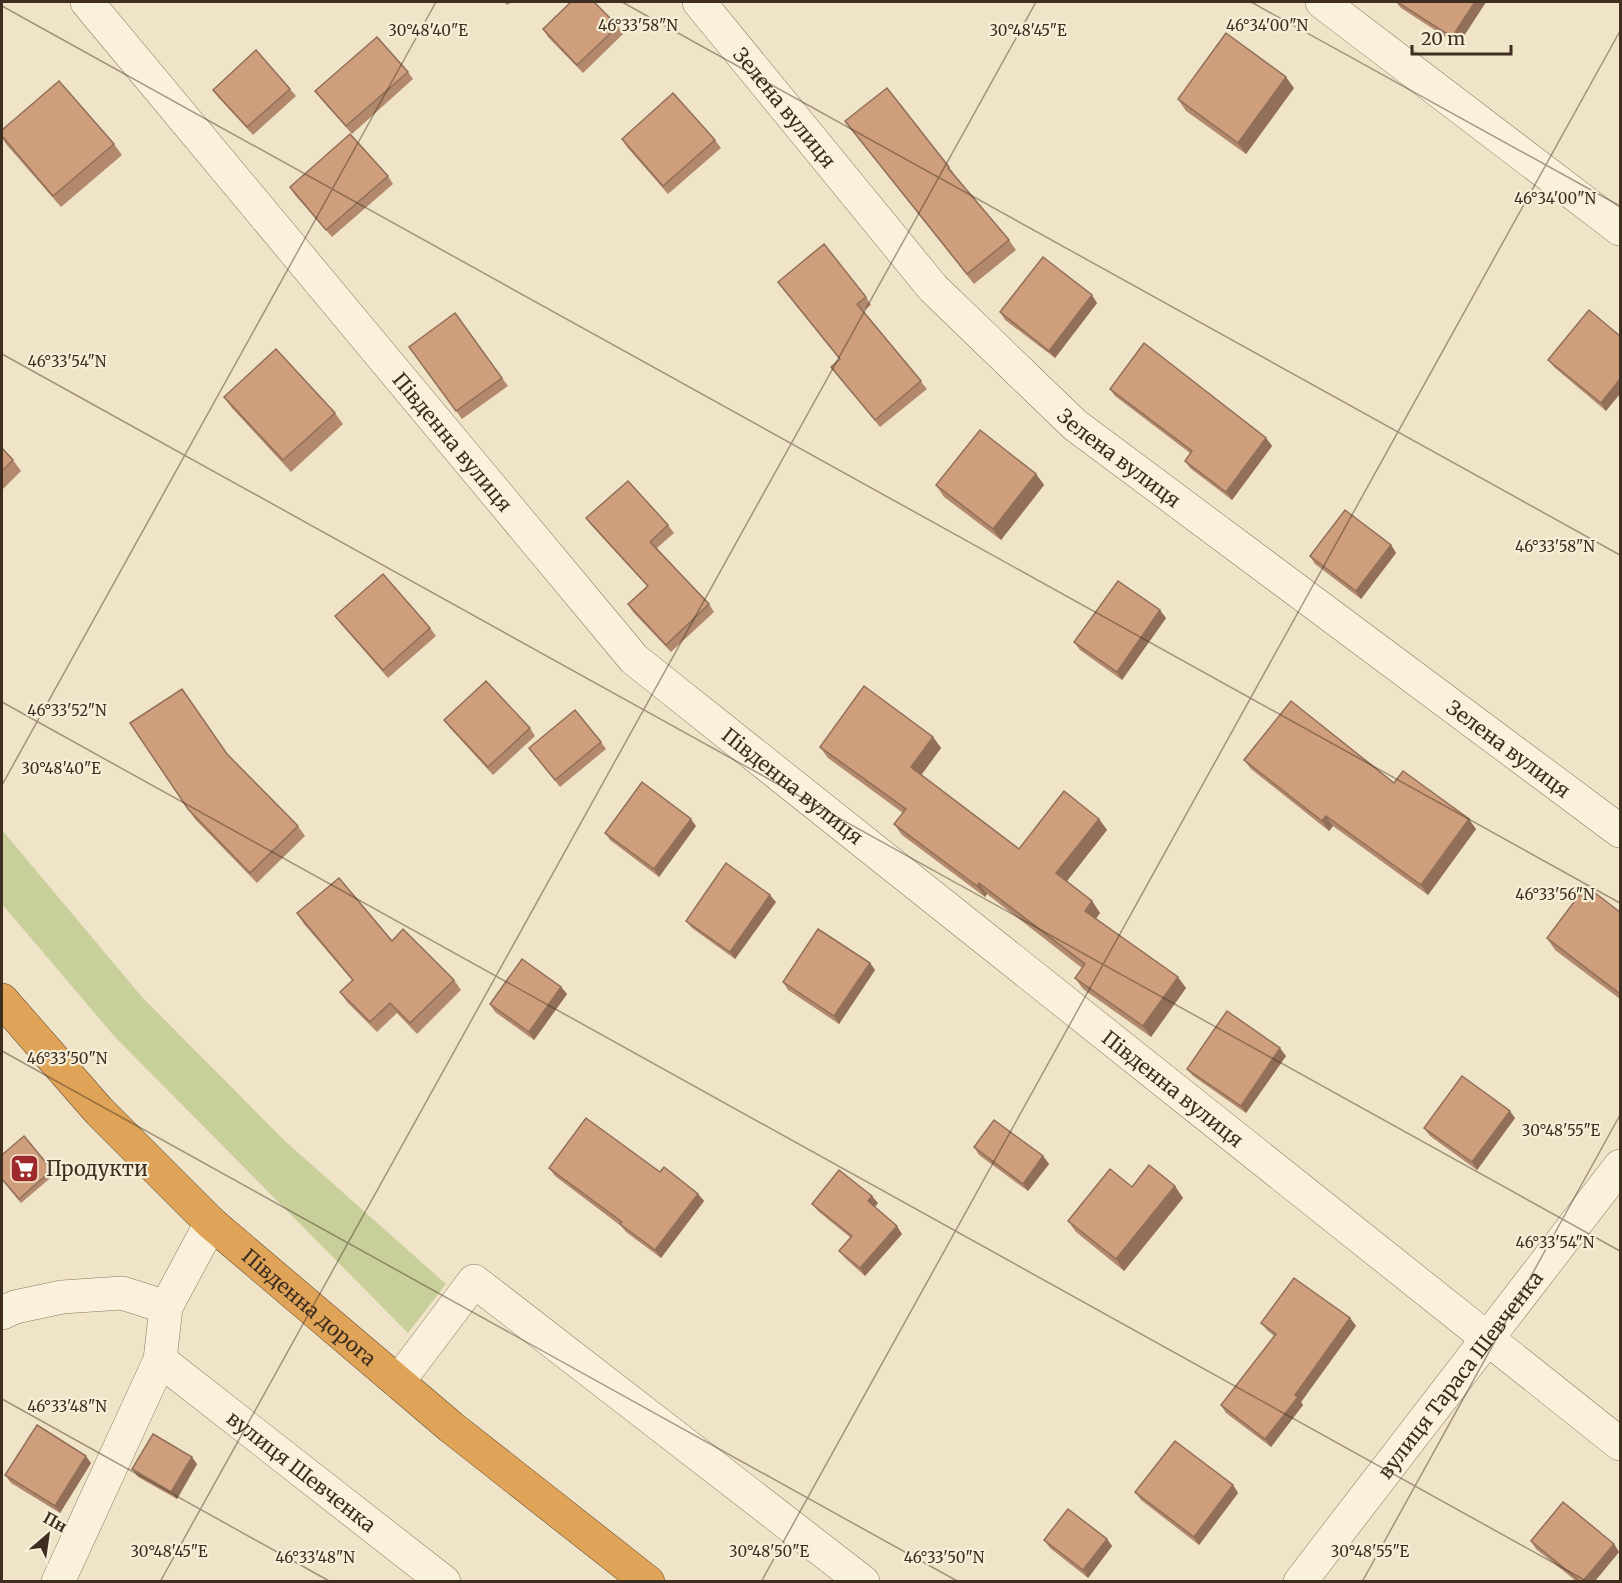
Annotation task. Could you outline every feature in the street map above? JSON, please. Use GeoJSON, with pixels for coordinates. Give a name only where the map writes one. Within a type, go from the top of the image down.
{"type":"FeatureCollection","features":[{"type":"Feature","properties":{"kind":"highway","name":"Південна дорога"},"geometry":{"type":"LineString","coordinates":[[2,1000],[99,1111],[212,1223],[451,1427],[648,1581]]}},
{"type":"Feature","properties":{"kind":"street","name":"Південна вулиця"},"geometry":{"type":"LineString","coordinates":[[87,2],[634,659],[1620,1444]]}},
{"type":"Feature","properties":{"kind":"street","name":"Зелена вулиця"},"geometry":{"type":"LineString","coordinates":[[699,2],[933,288],[1075,425],[1620,831]]}},
{"type":"Feature","properties":{"kind":"street"},"geometry":{"type":"LineString","coordinates":[[1322,2],[1620,229]]}},
{"type":"Feature","properties":{"kind":"street","name":"вулиця Тараса Шевченка"},"geometry":{"type":"LineString","coordinates":[[1300,1581],[1620,1167]]}},
{"type":"Feature","properties":{"kind":"street"},"geometry":{"type":"LineString","coordinates":[[58,1581],[160,1360],[166,1307],[212,1223]]}},
{"type":"Feature","properties":{"kind":"street"},"geometry":{"type":"LineString","coordinates":[[398,1382],[474,1281],[863,1581]]}},
{"type":"Feature","properties":{"kind":"street"},"geometry":{"type":"LineString","coordinates":[[2,1313],[15,1307],[62,1297],[122,1293],[166,1307]]}},
{"type":"Feature","properties":{"kind":"street","name":"вулиця Шевченка"},"geometry":{"type":"LineString","coordinates":[[160,1360],[444,1581]]}},
{"type":"Feature","properties":{"kind":"green space"},"geometry":{"type":"Polygon","coordinates":[[[2,830],[142,997],[285,1141],[446,1284],[408,1333],[114,1036],[2,904],[2,830]]]}},
{"type":"Feature","properties":{"kind":"building"},"geometry":{"type":"Polygon","coordinates":[[[571,2],[594,2],[618,26],[577,65],[543,29],[571,2]]]}},
{"type":"Feature","properties":{"kind":"building"},"geometry":{"type":"Polygon","coordinates":[[[1397,2],[1475,2],[1452,37],[1397,2]]]}},
{"type":"Feature","properties":{"kind":"building"},"geometry":{"type":"Polygon","coordinates":[[[1226,33],[1286,77],[1238,143],[1178,99],[1226,33]]]}},
{"type":"Feature","properties":{"kind":"building"},"geometry":{"type":"Polygon","coordinates":[[[377,37],[408,72],[346,126],[315,91],[377,37]]]}},
{"type":"Feature","properties":{"kind":"building"},"geometry":{"type":"Polygon","coordinates":[[[256,50],[290,89],[247,127],[213,90],[256,50]]]}},
{"type":"Feature","properties":{"kind":"building"},"geometry":{"type":"Polygon","coordinates":[[[59,81],[114,144],[53,196],[2,136],[2,130],[59,81]]]}},
{"type":"Feature","properties":{"kind":"building"},"geometry":{"type":"Polygon","coordinates":[[[887,88],[948,168],[1009,240],[967,274],[845,121],[887,88]]]}},
{"type":"Feature","properties":{"kind":"building"},"geometry":{"type":"Polygon","coordinates":[[[673,93],[715,140],[663,186],[622,139],[673,93]]]}},
{"type":"Feature","properties":{"kind":"building"},"geometry":{"type":"Polygon","coordinates":[[[350,134],[388,176],[326,230],[290,187],[350,134]]]}},
{"type":"Feature","properties":{"kind":"building"},"geometry":{"type":"Polygon","coordinates":[[[824,244],[866,297],[857,304],[921,381],[875,420],[831,367],[840,359],[778,282],[824,244]]]}},
{"type":"Feature","properties":{"kind":"building"},"geometry":{"type":"Polygon","coordinates":[[[1043,257],[1092,295],[1049,351],[1000,312],[1043,257]]]}},
{"type":"Feature","properties":{"kind":"building"},"geometry":{"type":"Polygon","coordinates":[[[1589,310],[1620,336],[1620,379],[1601,403],[1548,360],[1589,310]]]}},
{"type":"Feature","properties":{"kind":"building"},"geometry":{"type":"Polygon","coordinates":[[[455,313],[502,378],[456,411],[409,347],[455,313]]]}},
{"type":"Feature","properties":{"kind":"building"},"geometry":{"type":"Polygon","coordinates":[[[1144,343],[1266,438],[1226,492],[1185,461],[1192,451],[1110,389],[1144,343]]]}},
{"type":"Feature","properties":{"kind":"building"},"geometry":{"type":"Polygon","coordinates":[[[276,349],[335,413],[283,460],[224,397],[276,349]]]}},
{"type":"Feature","properties":{"kind":"building"},"geometry":{"type":"Polygon","coordinates":[[[980,430],[1036,474],[993,529],[936,485],[980,430]]]}},
{"type":"Feature","properties":{"kind":"building"},"geometry":{"type":"Polygon","coordinates":[[[2,448],[13,460],[2,471],[2,448]]]}},
{"type":"Feature","properties":{"kind":"building"},"geometry":{"type":"Polygon","coordinates":[[[628,481],[668,525],[650,542],[709,604],[666,645],[628,604],[648,586],[586,518],[628,481]]]}},
{"type":"Feature","properties":{"kind":"building"},"geometry":{"type":"Polygon","coordinates":[[[1345,510],[1391,545],[1356,591],[1310,556],[1345,510]]]}},
{"type":"Feature","properties":{"kind":"building"},"geometry":{"type":"Polygon","coordinates":[[[383,574],[430,628],[383,670],[335,616],[383,574]]]}},
{"type":"Feature","properties":{"kind":"building"},"geometry":{"type":"Polygon","coordinates":[[[1118,581],[1160,610],[1117,672],[1074,642],[1118,581]]]}},
{"type":"Feature","properties":{"kind":"building"},"geometry":{"type":"Polygon","coordinates":[[[486,681],[530,728],[488,767],[444,720],[486,681]]]}},
{"type":"Feature","properties":{"kind":"building"},"geometry":{"type":"Polygon","coordinates":[[[864,686],[933,737],[911,767],[1019,849],[1064,791],[1099,819],[1056,873],[1092,901],[1085,911],[1178,977],[1143,1026],[1075,978],[1085,964],[979,883],[977,886],[894,824],[906,809],[820,747],[864,686]]]}},
{"type":"Feature","properties":{"kind":"building"},"geometry":{"type":"Polygon","coordinates":[[[182,689],[227,754],[298,826],[250,873],[188,809],[130,723],[182,689]]]}},
{"type":"Feature","properties":{"kind":"building"},"geometry":{"type":"Polygon","coordinates":[[[1291,701],[1394,783],[1403,771],[1469,819],[1421,885],[1326,816],[1322,821],[1244,760],[1291,701]]]}},
{"type":"Feature","properties":{"kind":"building"},"geometry":{"type":"Polygon","coordinates":[[[575,710],[601,742],[555,780],[529,748],[575,710]]]}},
{"type":"Feature","properties":{"kind":"building"},"geometry":{"type":"Polygon","coordinates":[[[642,782],[691,819],[654,869],[605,833],[642,782]]]}},
{"type":"Feature","properties":{"kind":"building"},"geometry":{"type":"Polygon","coordinates":[[[726,863],[770,895],[730,952],[686,921],[726,863]]]}},
{"type":"Feature","properties":{"kind":"building"},"geometry":{"type":"Polygon","coordinates":[[[339,878],[392,941],[403,929],[454,980],[410,1023],[390,1003],[370,1022],[340,992],[353,980],[297,913],[339,878]]]}},
{"type":"Feature","properties":{"kind":"building"},"geometry":{"type":"Polygon","coordinates":[[[1586,886],[1620,912],[1619,993],[1547,938],[1586,886]]]}},
{"type":"Feature","properties":{"kind":"building"},"geometry":{"type":"Polygon","coordinates":[[[818,929],[870,963],[834,1016],[783,982],[818,929]]]}},
{"type":"Feature","properties":{"kind":"building"},"geometry":{"type":"Polygon","coordinates":[[[522,959],[561,987],[529,1032],[490,1004],[522,959]]]}},
{"type":"Feature","properties":{"kind":"building"},"geometry":{"type":"Polygon","coordinates":[[[1227,1011],[1280,1048],[1241,1106],[1187,1069],[1227,1011]]]}},
{"type":"Feature","properties":{"kind":"building"},"geometry":{"type":"Polygon","coordinates":[[[1462,1076],[1510,1111],[1472,1162],[1424,1128],[1462,1076]]]}},
{"type":"Feature","properties":{"kind":"building"},"geometry":{"type":"Polygon","coordinates":[[[586,1118],[660,1172],[664,1167],[698,1194],[655,1250],[620,1224],[622,1222],[549,1168],[586,1118]]]}},
{"type":"Feature","properties":{"kind":"building"},"geometry":{"type":"Polygon","coordinates":[[[994,1120],[1043,1156],[1023,1184],[974,1147],[994,1120]]]}},
{"type":"Feature","properties":{"kind":"building","name":"Продукти"},"geometry":{"type":"Polygon","coordinates":[[[24,1136],[52,1170],[19,1199],[2,1179],[2,1155],[24,1136]]]}},
{"type":"Feature","properties":{"kind":"building"},"geometry":{"type":"Polygon","coordinates":[[[1149,1165],[1175,1186],[1116,1259],[1068,1221],[1110,1169],[1132,1187],[1149,1165]]]}},
{"type":"Feature","properties":{"kind":"building"},"geometry":{"type":"Polygon","coordinates":[[[839,1170],[872,1196],[868,1201],[897,1226],[860,1268],[839,1251],[852,1236],[812,1204],[839,1170]]]}},
{"type":"Feature","properties":{"kind":"building"},"geometry":{"type":"Polygon","coordinates":[[[1294,1278],[1350,1318],[1295,1395],[1298,1397],[1265,1439],[1221,1405],[1276,1334],[1261,1323],[1294,1278]]]}},
{"type":"Feature","properties":{"kind":"building"},"geometry":{"type":"Polygon","coordinates":[[[37,1425],[86,1456],[55,1506],[5,1475],[37,1425]]]}},
{"type":"Feature","properties":{"kind":"building"},"geometry":{"type":"Polygon","coordinates":[[[153,1434],[192,1457],[171,1492],[132,1469],[153,1434]]]}},
{"type":"Feature","properties":{"kind":"building"},"geometry":{"type":"Polygon","coordinates":[[[1175,1441],[1233,1485],[1194,1537],[1135,1492],[1175,1441]]]}},
{"type":"Feature","properties":{"kind":"building"},"geometry":{"type":"Polygon","coordinates":[[[1563,1502],[1614,1544],[1583,1581],[1580,1581],[1531,1541],[1563,1502]]]}},
{"type":"Feature","properties":{"kind":"building"},"geometry":{"type":"Polygon","coordinates":[[[1068,1509],[1107,1539],[1083,1570],[1044,1540],[1068,1509]]]}},
{"type":"Feature","properties":{"kind":"place","name":"Продукти"},"geometry":{"type":"Point","coordinates":[25,1168]}}]}
